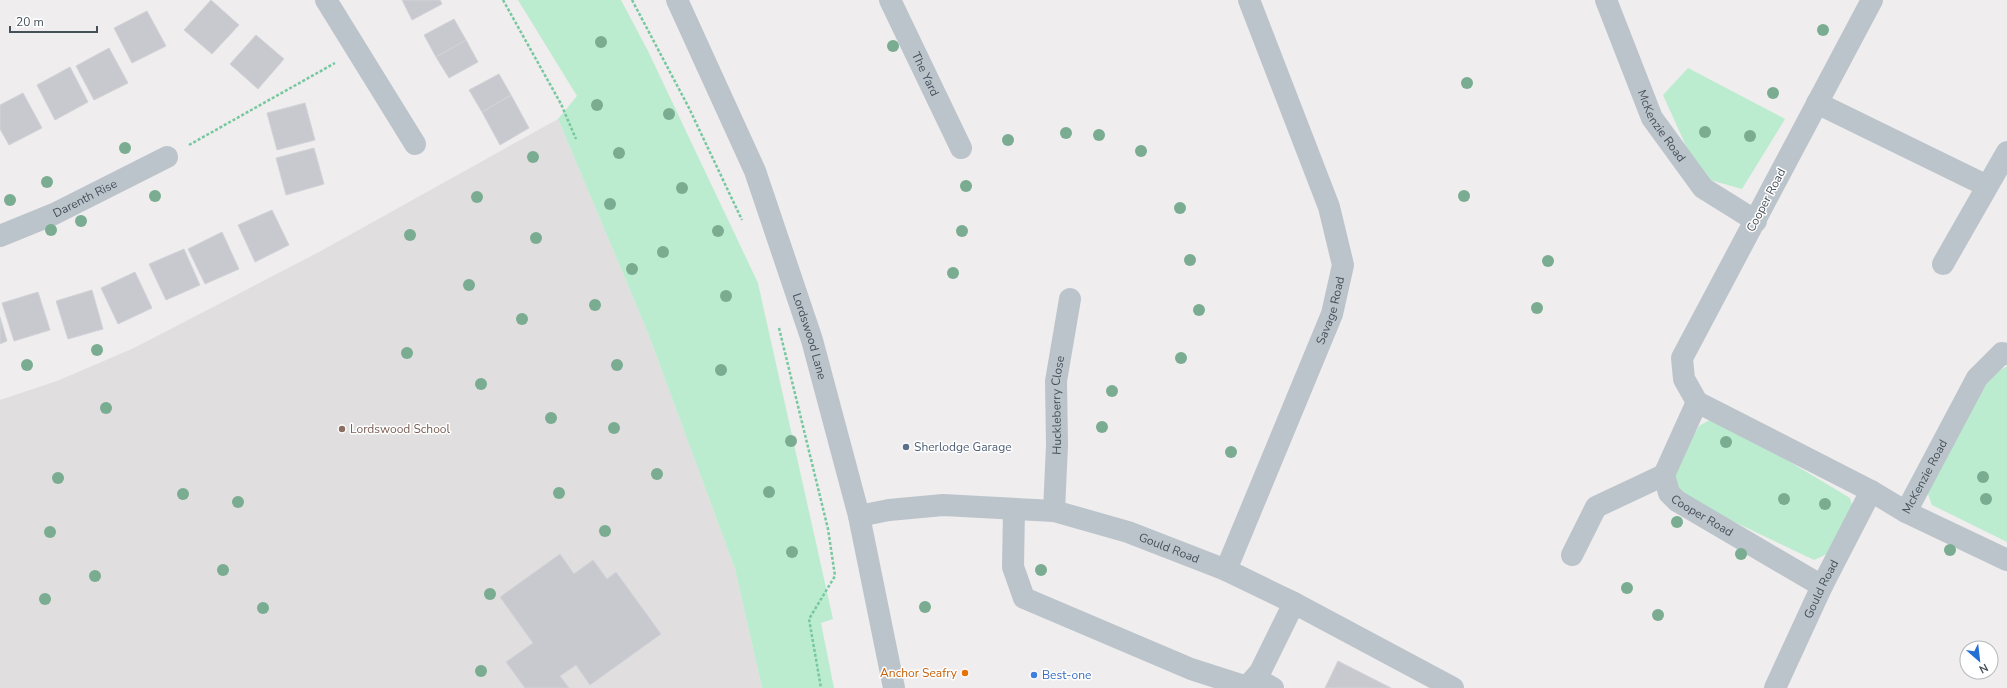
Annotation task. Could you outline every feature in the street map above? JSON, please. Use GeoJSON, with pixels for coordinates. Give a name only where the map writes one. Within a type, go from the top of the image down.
{"type":"FeatureCollection","features":[{"type":"Feature","properties":{"kind":"street"},"geometry":{"type":"LineString","coordinates":[[326,0],[415,144]]}},
{"type":"Feature","properties":{"kind":"street","name":"Lordswood Lane"},"geometry":{"type":"LineString","coordinates":[[676,0],[755,171],[812,340],[859,516],[894,688]]}},
{"type":"Feature","properties":{"kind":"street","name":"The Yard"},"geometry":{"type":"LineString","coordinates":[[890,0],[961,148]]}},
{"type":"Feature","properties":{"kind":"street","name":"Savage Road"},"geometry":{"type":"LineString","coordinates":[[1226,570],[1332,314],[1343,265],[1329,207],[1249,0]]}},
{"type":"Feature","properties":{"kind":"street","name":"McKenzie Road"},"geometry":{"type":"LineString","coordinates":[[1606,0],[1652,118],[1703,188],[1756,220]]}},
{"type":"Feature","properties":{"kind":"street","name":"Cooper Road"},"geometry":{"type":"LineString","coordinates":[[1697,402],[1684,379],[1682,358],[1872,0]]}},
{"type":"Feature","properties":{"kind":"street"},"geometry":{"type":"LineString","coordinates":[[1817,103],[1987,186]]}},
{"type":"Feature","properties":{"kind":"street"},"geometry":{"type":"LineString","coordinates":[[1943,264],[2007,152]]}},
{"type":"Feature","properties":{"kind":"street","name":"Darenth Rise"},"geometry":{"type":"LineString","coordinates":[[0,236],[54,214],[167,157]]}},
{"type":"Feature","properties":{"kind":"street","name":"Huckleberry Close"},"geometry":{"type":"LineString","coordinates":[[1054,511],[1057,446],[1056,381],[1070,299]]}},
{"type":"Feature","properties":{"kind":"street","name":"McKenzie Road"},"geometry":{"type":"LineString","coordinates":[[2007,354],[2002,353],[1977,378],[1906,512],[2007,560]]}},
{"type":"Feature","properties":{"kind":"street"},"geometry":{"type":"LineString","coordinates":[[1572,555],[1596,507],[1664,474],[1697,402],[1871,491],[1906,512]]}},
{"type":"Feature","properties":{"kind":"street","name":"Cooper Road"},"geometry":{"type":"LineString","coordinates":[[1664,474],[1669,492],[1677,501],[1822,586]]}},
{"type":"Feature","properties":{"kind":"street","name":"Gould Road"},"geometry":{"type":"LineString","coordinates":[[1775,688],[1822,586],[1871,491]]}},
{"type":"Feature","properties":{"kind":"street","name":"Gould Road"},"geometry":{"type":"LineString","coordinates":[[859,516],[889,510],[943,505],[1054,511],[1128,532],[1226,570],[1294,603],[1441,685]]}},
{"type":"Feature","properties":{"kind":"street"},"geometry":{"type":"LineString","coordinates":[[1014,509],[1013,567],[1024,598],[1191,669],[1247,687],[1264,683],[1260,672],[1294,603]]}},
{"type":"Feature","properties":{"kind":"path"},"geometry":{"type":"LineString","coordinates":[[503,0],[561,104],[576,139]]}},
{"type":"Feature","properties":{"kind":"path"},"geometry":{"type":"LineString","coordinates":[[632,0],[689,108],[744,225]]}},
{"type":"Feature","properties":{"kind":"path"},"geometry":{"type":"LineString","coordinates":[[167,157],[357,51]]}},
{"type":"Feature","properties":{"kind":"path"},"geometry":{"type":"LineString","coordinates":[[778,327],[828,529],[835,576],[808,619],[821,688]]}},
{"type":"Feature","properties":{"kind":"shaded area","name":"Lordswood School"},"geometry":{"type":"Polygon","coordinates":[[[558,119],[648,333],[735,569],[762,688],[0,688],[0,400],[57,381],[134,348],[319,252],[558,119]]]}},
{"type":"Feature","properties":{"kind":"green space"},"geometry":{"type":"Polygon","coordinates":[[[518,0],[621,0],[648,51],[758,283],[833,619],[821,623],[834,688],[762,688],[735,569],[648,333],[558,119],[577,96],[518,0]]]}},
{"type":"Feature","properties":{"kind":"green space"},"geometry":{"type":"Polygon","coordinates":[[[1688,68],[1785,119],[1742,189],[1710,180],[1691,157],[1663,95],[1688,68]]]}},
{"type":"Feature","properties":{"kind":"green space"},"geometry":{"type":"Polygon","coordinates":[[[2007,366],[2007,542],[1932,505],[1926,489],[1980,383],[2007,366]]]}},
{"type":"Feature","properties":{"kind":"green space"},"geometry":{"type":"Polygon","coordinates":[[[1715,417],[1850,498],[1854,512],[1827,554],[1814,560],[1722,516],[1672,486],[1672,472],[1699,426],[1715,417]]]}},
{"type":"Feature","properties":{"kind":"building"},"geometry":{"type":"Polygon","coordinates":[[[211,0],[239,25],[212,54],[184,30],[211,0]]]}},
{"type":"Feature","properties":{"kind":"building"},"geometry":{"type":"Polygon","coordinates":[[[402,0],[440,0],[442,4],[412,20],[402,0]]]}},
{"type":"Feature","properties":{"kind":"building"},"geometry":{"type":"Polygon","coordinates":[[[147,11],[166,46],[132,63],[114,28],[147,11]]]}},
{"type":"Feature","properties":{"kind":"building"},"geometry":{"type":"Polygon","coordinates":[[[454,19],[466,40],[436,57],[424,35],[454,19]]]}},
{"type":"Feature","properties":{"kind":"building"},"geometry":{"type":"Polygon","coordinates":[[[256,35],[284,59],[258,89],[230,64],[256,35]]]}},
{"type":"Feature","properties":{"kind":"building"},"geometry":{"type":"Polygon","coordinates":[[[466,40],[478,62],[449,78],[436,57],[466,40]]]}},
{"type":"Feature","properties":{"kind":"building"},"geometry":{"type":"Polygon","coordinates":[[[109,48],[128,83],[94,100],[76,66],[109,48]]]}},
{"type":"Feature","properties":{"kind":"building"},"geometry":{"type":"Polygon","coordinates":[[[70,67],[88,102],[55,120],[37,85],[70,67]]]}},
{"type":"Feature","properties":{"kind":"building"},"geometry":{"type":"Polygon","coordinates":[[[499,74],[511,95],[482,112],[469,90],[499,74]]]}},
{"type":"Feature","properties":{"kind":"building"},"geometry":{"type":"Polygon","coordinates":[[[23,93],[42,128],[9,145],[0,129],[0,105],[23,93]]]}},
{"type":"Feature","properties":{"kind":"building"},"geometry":{"type":"Polygon","coordinates":[[[511,95],[529,128],[500,145],[482,112],[511,95]]]}},
{"type":"Feature","properties":{"kind":"building"},"geometry":{"type":"Polygon","coordinates":[[[305,103],[315,140],[277,150],[267,113],[305,103]]]}},
{"type":"Feature","properties":{"kind":"building"},"geometry":{"type":"Polygon","coordinates":[[[314,148],[324,184],[286,195],[276,158],[314,148]]]}},
{"type":"Feature","properties":{"kind":"building"},"geometry":{"type":"Polygon","coordinates":[[[272,210],[289,245],[255,262],[238,225],[272,210]]]}},
{"type":"Feature","properties":{"kind":"building"},"geometry":{"type":"Polygon","coordinates":[[[222,232],[239,269],[205,284],[188,249],[222,232]]]}},
{"type":"Feature","properties":{"kind":"building"},"geometry":{"type":"Polygon","coordinates":[[[184,249],[200,285],[166,300],[149,264],[184,249]]]}},
{"type":"Feature","properties":{"kind":"building"},"geometry":{"type":"Polygon","coordinates":[[[135,272],[152,308],[118,324],[101,288],[135,272]]]}},
{"type":"Feature","properties":{"kind":"building"},"geometry":{"type":"Polygon","coordinates":[[[92,290],[103,329],[68,339],[56,301],[92,290]]]}},
{"type":"Feature","properties":{"kind":"building"},"geometry":{"type":"Polygon","coordinates":[[[38,292],[50,330],[14,341],[2,303],[38,292]]]}},
{"type":"Feature","properties":{"kind":"building"},"geometry":{"type":"Polygon","coordinates":[[[0,317],[7,341],[0,344],[0,317]]]}},
{"type":"Feature","properties":{"kind":"building"},"geometry":{"type":"Polygon","coordinates":[[[560,554],[574,574],[593,560],[607,579],[616,572],[661,634],[590,685],[576,665],[560,676],[569,688],[525,688],[506,662],[533,643],[500,597],[560,554]]]}},
{"type":"Feature","properties":{"kind":"building"},"geometry":{"type":"Polygon","coordinates":[[[1338,661],[1391,688],[1325,688],[1338,661]]]}},
{"type":"Feature","properties":{"kind":"place","name":"Lordswood School"},"geometry":{"type":"Point","coordinates":[342,429]}},
{"type":"Feature","properties":{"kind":"place","name":"Sherlodge Garage"},"geometry":{"type":"Point","coordinates":[906,447]}},
{"type":"Feature","properties":{"kind":"place","name":"Anchor Seafry"},"geometry":{"type":"Point","coordinates":[965,673]}},
{"type":"Feature","properties":{"kind":"place","name":"Best-one"},"geometry":{"type":"Point","coordinates":[1034,675]}}]}
